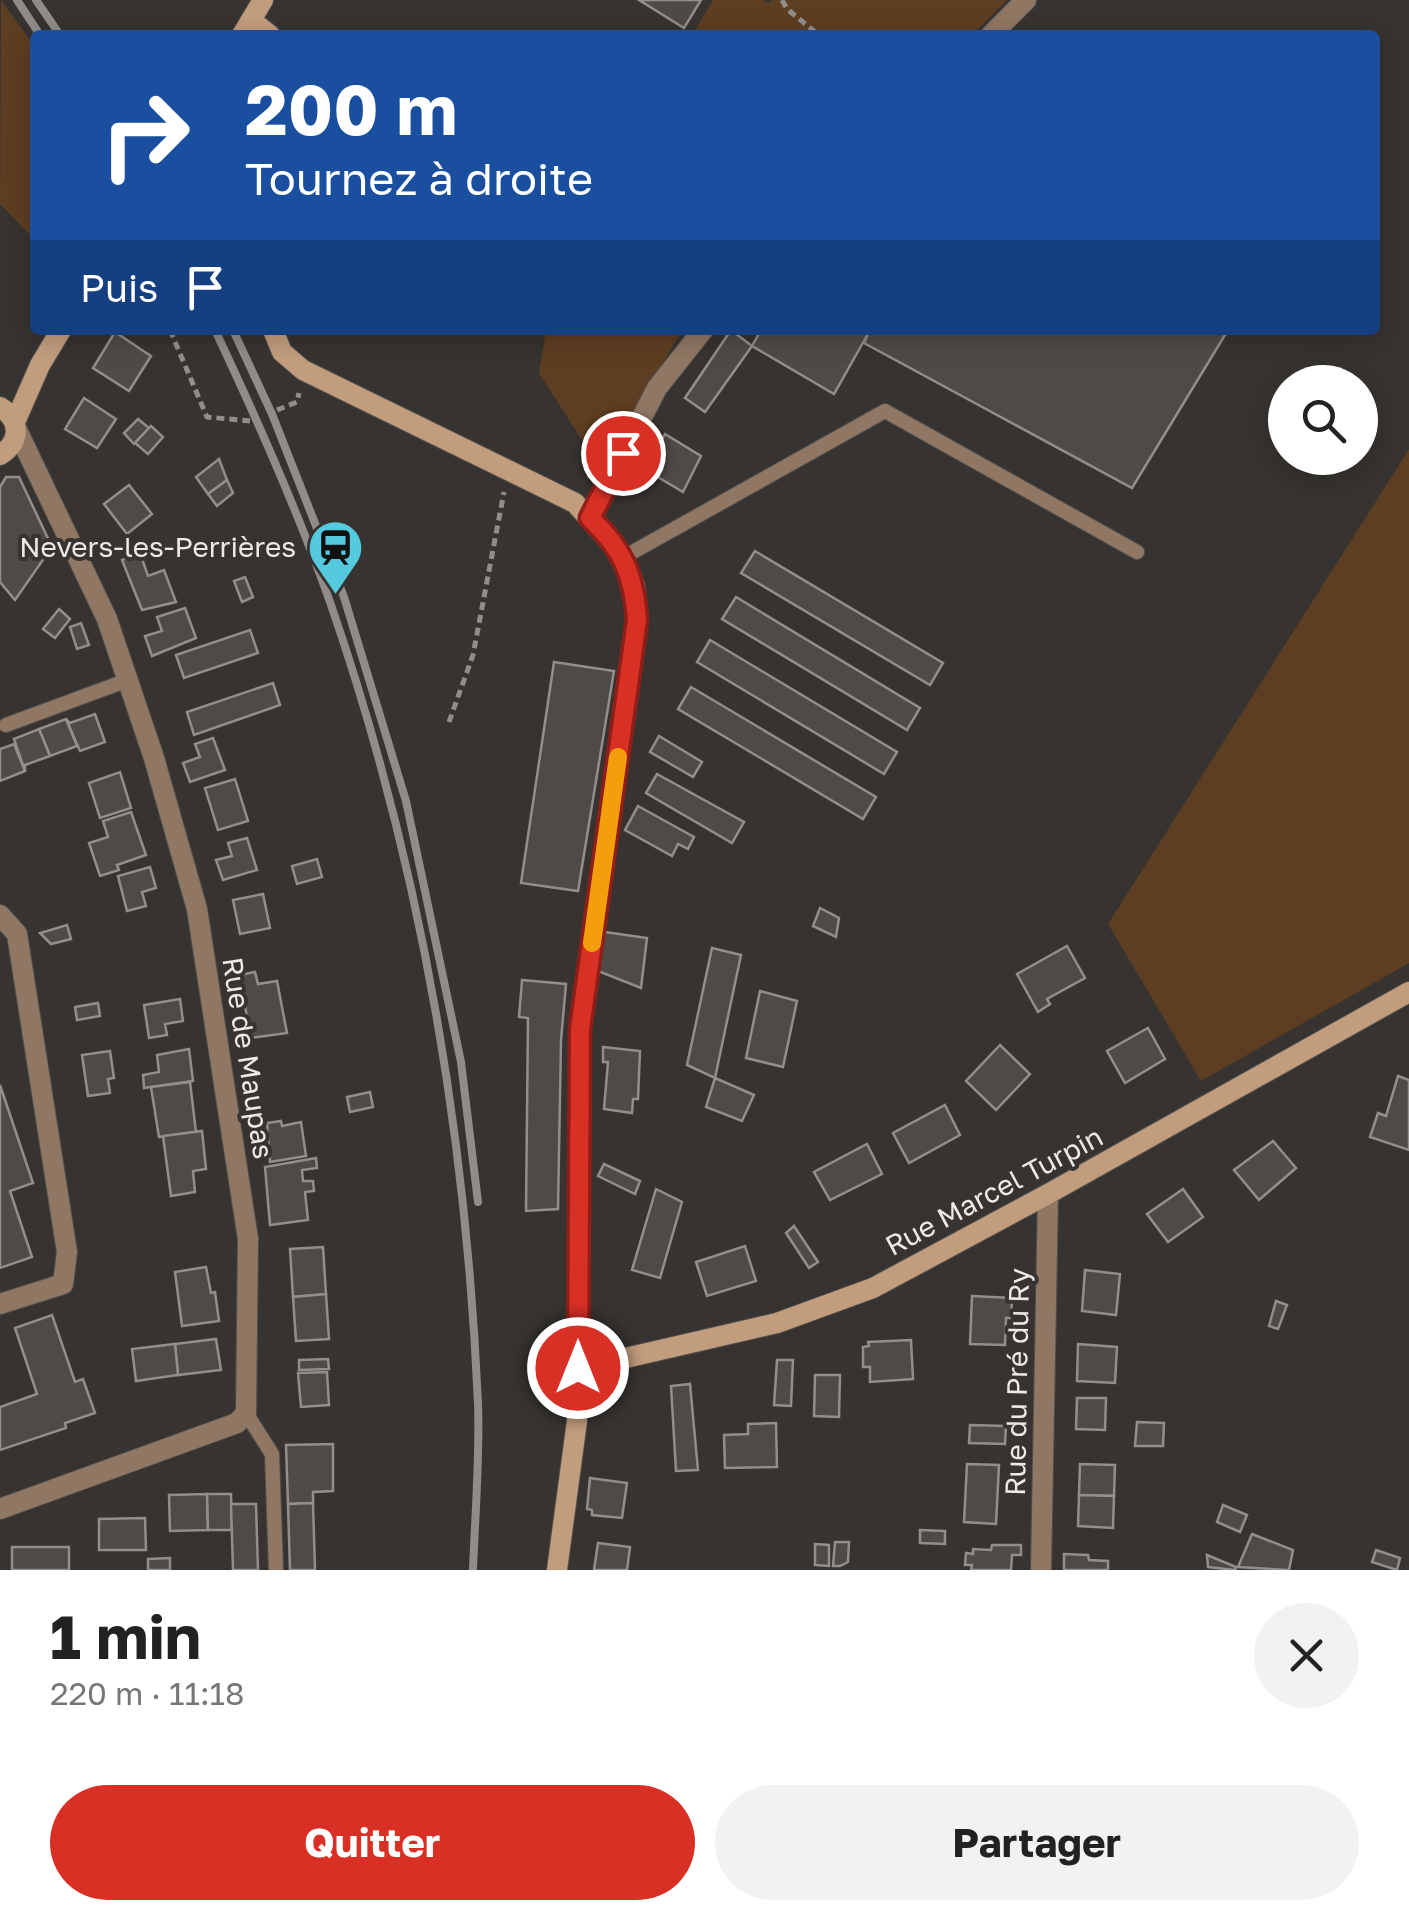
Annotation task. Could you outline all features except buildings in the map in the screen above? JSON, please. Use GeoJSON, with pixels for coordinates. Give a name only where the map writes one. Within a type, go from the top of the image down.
{"type":"FeatureCollection","features":[{"type":"Feature","properties":{"kind":"street"},"geometry":{"type":"LineString","coordinates":[[246,28],[263,0]]}},
{"type":"Feature","properties":{"kind":"street"},"geometry":{"type":"LineString","coordinates":[[997,30],[1026,0]]}},
{"type":"Feature","properties":{"kind":"street"},"geometry":{"type":"LineString","coordinates":[[40,475],[2,455],[14,443],[8,415],[58,335]]}},
{"type":"Feature","properties":{"kind":"street"},"geometry":{"type":"LineString","coordinates":[[275,335],[282,352],[303,370],[575,504],[624,557],[635,588],[637,620],[580,1029],[577,1421],[557,1570]]}},
{"type":"Feature","properties":{"kind":"street"},"geometry":{"type":"LineString","coordinates":[[590,518],[656,388],[699,335]]}},
{"type":"Feature","properties":{"kind":"street","name":"Rue de Maupas"},"geometry":{"type":"LineString","coordinates":[[8,415],[108,619],[197,910],[248,1239],[246,1413]]}},
{"type":"Feature","properties":{"kind":"street"},"geometry":{"type":"LineString","coordinates":[[0,914],[17,934],[67,1252],[63,1284],[0,1304]]}},
{"type":"Feature","properties":{"kind":"street","name":"Rue Marcel Turpin"},"geometry":{"type":"LineString","coordinates":[[578,1368],[777,1323],[872,1288],[1409,992]]}},
{"type":"Feature","properties":{"kind":"street","name":"Rue du Pré du Ry"},"geometry":{"type":"LineString","coordinates":[[1041,1570],[1048,1194]]}},
{"type":"Feature","properties":{"kind":"street"},"geometry":{"type":"LineString","coordinates":[[0,1508],[238,1423],[246,1413]]}},
{"type":"Feature","properties":{"kind":"lane"},"geometry":{"type":"LineString","coordinates":[[624,557],[885,411],[1137,552]]}},
{"type":"Feature","properties":{"kind":"lane"},"geometry":{"type":"LineString","coordinates":[[6,725],[128,680]]}},
{"type":"Feature","properties":{"kind":"lane"},"geometry":{"type":"LineString","coordinates":[[246,1413],[272,1454],[276,1570]]}},
{"type":"Feature","properties":{"kind":"path"},"geometry":{"type":"LineString","coordinates":[[782,0],[812,30]]}},
{"type":"Feature","properties":{"kind":"path"},"geometry":{"type":"LineString","coordinates":[[172,335],[207,417],[250,421]]}},
{"type":"Feature","properties":{"kind":"path"},"geometry":{"type":"LineString","coordinates":[[277,410],[297,402]]}},
{"type":"Feature","properties":{"kind":"path"},"geometry":{"type":"LineString","coordinates":[[450,722],[472,655],[508,470]]}},
{"type":"Feature","properties":{"kind":"shaded area"},"geometry":{"type":"Polygon","coordinates":[[[1,0],[30,40],[30,235],[0,204],[1,0]]]}},
{"type":"Feature","properties":{"kind":"shaded area"},"geometry":{"type":"Polygon","coordinates":[[[713,0],[1007,0],[977,30],[695,30],[713,0]]]}},
{"type":"Feature","properties":{"kind":"shaded area"},"geometry":{"type":"Polygon","coordinates":[[[545,335],[679,335],[601,470],[539,373],[545,335]]]}},
{"type":"Feature","properties":{"kind":"shaded area"},"geometry":{"type":"Polygon","coordinates":[[[1409,449],[1409,963],[1201,1081],[1108,924],[1409,449]]]}},
{"type":"Feature","properties":{"kind":"railway"},"geometry":{"type":"LineString","coordinates":[[17,0],[37,30]]}},
{"type":"Feature","properties":{"kind":"railway"},"geometry":{"type":"LineString","coordinates":[[36,0],[57,30]]}},
{"type":"Feature","properties":{"kind":"railway"},"geometry":{"type":"LineString","coordinates":[[217,335],[276,464],[330,602],[389,797],[413,897],[449,1098],[472,1301],[478,1424],[473,1570]]}},
{"type":"Feature","properties":{"kind":"railway"},"geometry":{"type":"LineString","coordinates":[[235,335],[272,414],[344,597],[406,801],[461,1062],[478,1202]]}},
{"type":"Feature","properties":{"kind":"slow traffic"},"geometry":{"type":"LineString","coordinates":[[592,943],[618,757]]}},
{"type":"Feature","properties":{"kind":"place","name":"Nevers-les-Perrières"},"geometry":{"type":"Point","coordinates":[335,596]}},
{"type":"Feature","properties":{"kind":"route"},"geometry":{"type":"LineString","coordinates":[[578,1368],[580,1029],[637,620],[635,588],[624,557],[590,518],[623,453]]}}]}
